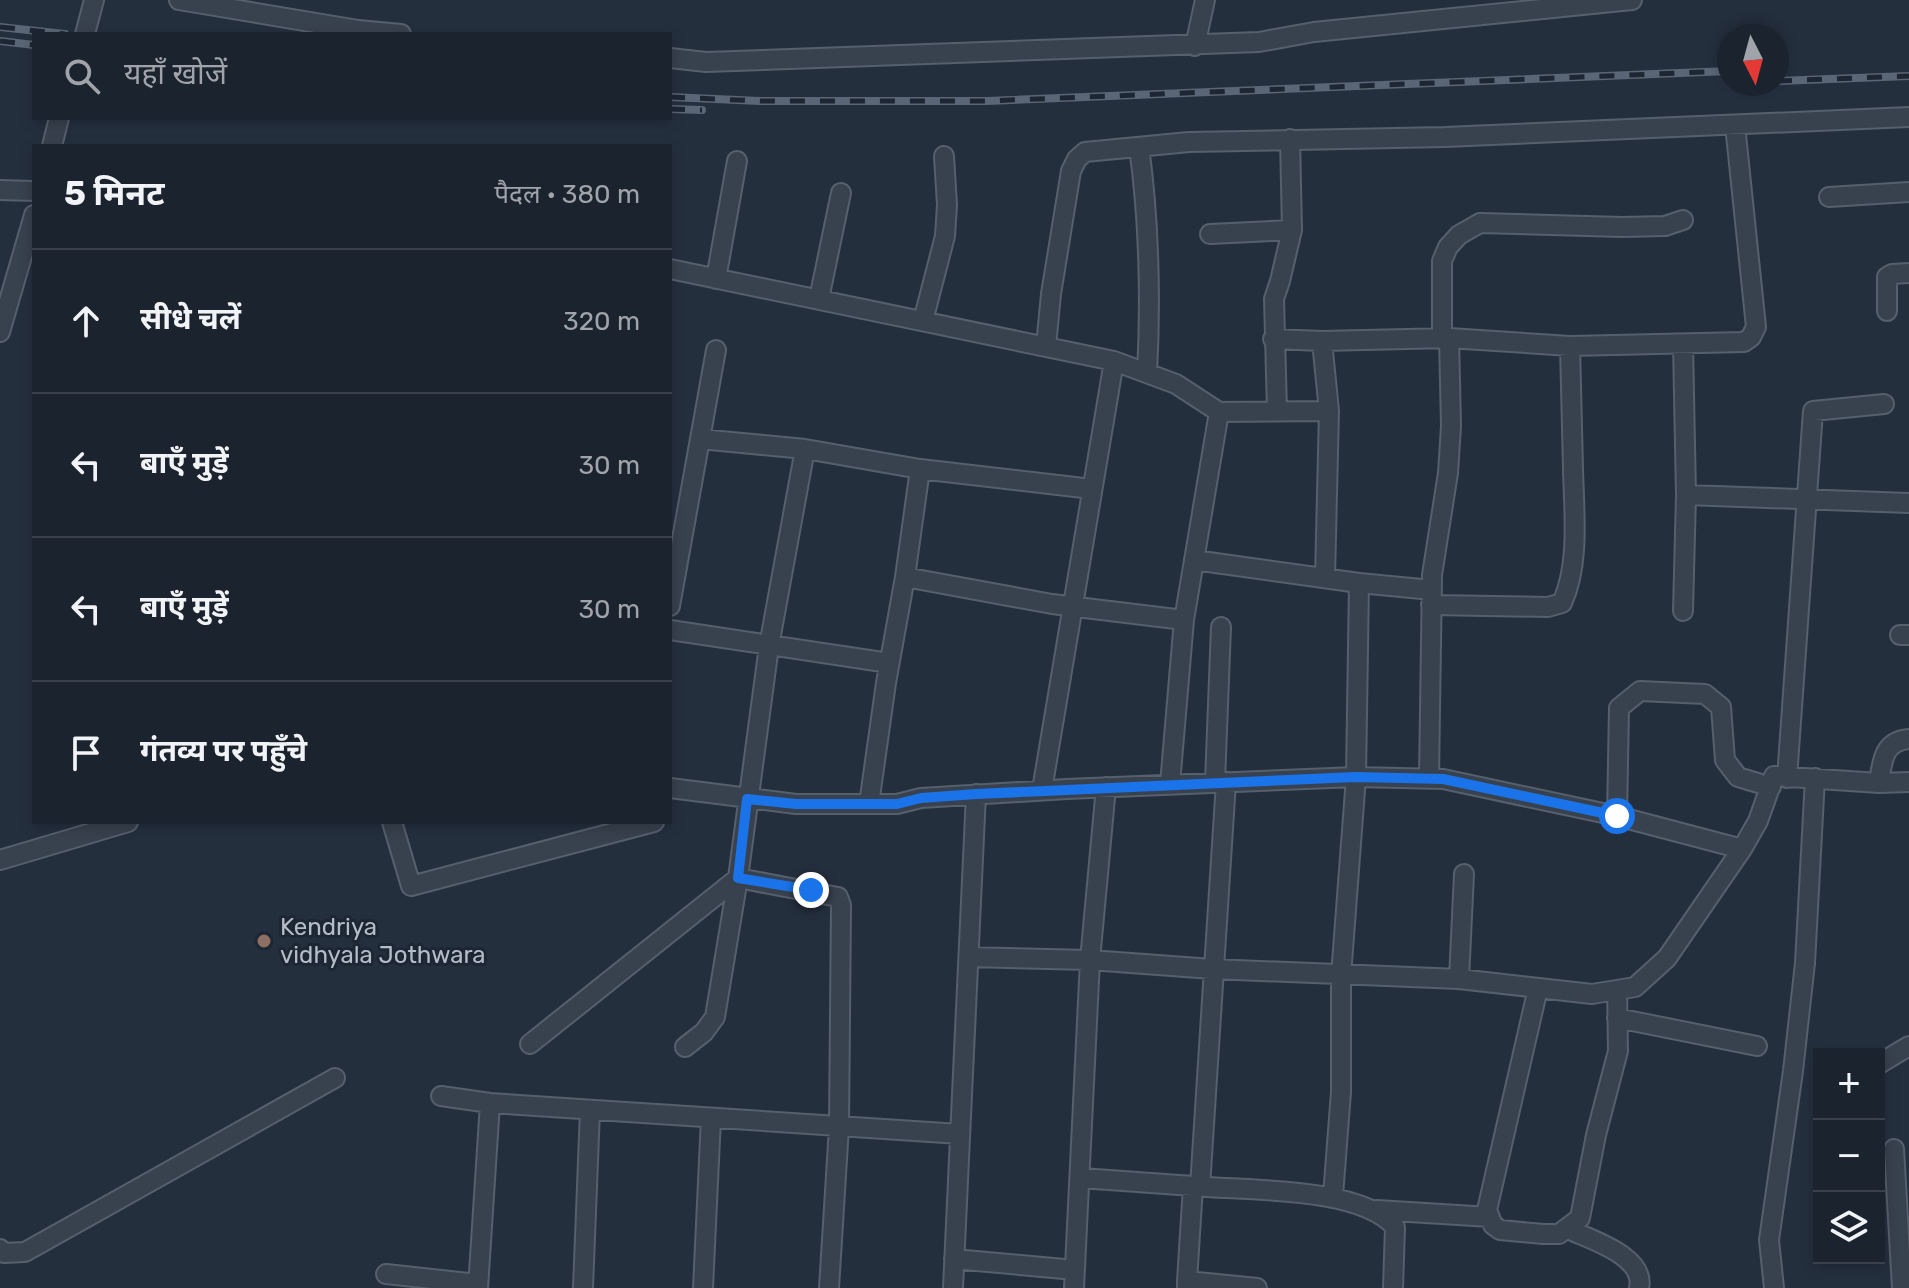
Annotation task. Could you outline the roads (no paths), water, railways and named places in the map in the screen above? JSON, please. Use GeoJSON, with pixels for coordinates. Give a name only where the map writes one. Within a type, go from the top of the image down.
{"type":"FeatureCollection","features":[{"type":"Feature","properties":{"kind":"street"},"geometry":{"type":"LineString","coordinates":[[86,32],[94,0]]}},
{"type":"Feature","properties":{"kind":"street"},"geometry":{"type":"LineString","coordinates":[[179,0],[380,32]]}},
{"type":"Feature","properties":{"kind":"street"},"geometry":{"type":"LineString","coordinates":[[1195,46],[1205,0]]}},
{"type":"Feature","properties":{"kind":"street"},"geometry":{"type":"LineString","coordinates":[[672,58],[706,62],[1195,46],[1259,42],[1314,32],[1632,0]]}},
{"type":"Feature","properties":{"kind":"street"},"geometry":{"type":"LineString","coordinates":[[1046,346],[1051,294],[1071,171],[1085,152],[1189,142],[1445,137],[1909,117]]}},
{"type":"Feature","properties":{"kind":"street"},"geometry":{"type":"LineString","coordinates":[[52,144],[58,120]]}},
{"type":"Feature","properties":{"kind":"street"},"geometry":{"type":"LineString","coordinates":[[1273,339],[1446,338],[1570,346],[1744,342],[1756,327],[1735,125]]}},
{"type":"Feature","properties":{"kind":"street"},"geometry":{"type":"LineString","coordinates":[[1277,411],[1274,299],[1292,230],[1290,139]]}},
{"type":"Feature","properties":{"kind":"street"},"geometry":{"type":"LineString","coordinates":[[1139,147],[1144,181],[1149,341],[1147,373]]}},
{"type":"Feature","properties":{"kind":"street"},"geometry":{"type":"LineString","coordinates":[[923,321],[945,236],[944,156]]}},
{"type":"Feature","properties":{"kind":"street"},"geometry":{"type":"LineString","coordinates":[[716,279],[737,161]]}},
{"type":"Feature","properties":{"kind":"street"},"geometry":{"type":"LineString","coordinates":[[0,190],[32,191]]}},
{"type":"Feature","properties":{"kind":"street"},"geometry":{"type":"LineString","coordinates":[[1829,197],[1909,192]]}},
{"type":"Feature","properties":{"kind":"street"},"geometry":{"type":"LineString","coordinates":[[819,299],[841,193]]}},
{"type":"Feature","properties":{"kind":"street"},"geometry":{"type":"LineString","coordinates":[[1429,778],[1431,597],[1448,473],[1451,426],[1442,261],[1448,247],[1459,235],[1480,223],[1622,227],[1665,226],[1683,220]]}},
{"type":"Feature","properties":{"kind":"street"},"geometry":{"type":"LineString","coordinates":[[0,332],[32,222]]}},
{"type":"Feature","properties":{"kind":"street"},"geometry":{"type":"LineString","coordinates":[[1210,234],[1292,230]]}},
{"type":"Feature","properties":{"kind":"street"},"geometry":{"type":"LineString","coordinates":[[672,269],[1114,361],[1176,384],[1219,412],[1329,411]]}},
{"type":"Feature","properties":{"kind":"street"},"geometry":{"type":"LineString","coordinates":[[1887,311],[1888,276],[1909,273]]}},
{"type":"Feature","properties":{"kind":"street"},"geometry":{"type":"LineString","coordinates":[[1322,341],[1329,411],[1325,578]]}},
{"type":"Feature","properties":{"kind":"street"},"geometry":{"type":"LineString","coordinates":[[1683,344],[1686,495],[1683,611]]}},
{"type":"Feature","properties":{"kind":"street"},"geometry":{"type":"LineString","coordinates":[[1194,560],[1359,583],[1431,597],[1548,607],[1562,603],[1569,588],[1573,552],[1570,346]]}},
{"type":"Feature","properties":{"kind":"street"},"geometry":{"type":"LineString","coordinates":[[672,595],[716,350]]}},
{"type":"Feature","properties":{"kind":"street"},"geometry":{"type":"LineString","coordinates":[[1042,790],[1114,361]]}},
{"type":"Feature","properties":{"kind":"street"},"geometry":{"type":"LineString","coordinates":[[969,957],[1090,960],[1341,976],[1459,979],[1592,994],[1635,987],[1667,958],[1742,849],[1779,782],[1813,411],[1884,404]]}},
{"type":"Feature","properties":{"kind":"street"},"geometry":{"type":"LineString","coordinates":[[1170,784],[1184,620],[1219,412]]}},
{"type":"Feature","properties":{"kind":"street"},"geometry":{"type":"LineString","coordinates":[[700,439],[805,449],[920,469],[1092,489]]}},
{"type":"Feature","properties":{"kind":"street"},"geometry":{"type":"LineString","coordinates":[[685,1047],[704,1032],[715,1017],[738,878],[769,646],[805,449]]}},
{"type":"Feature","properties":{"kind":"street"},"geometry":{"type":"LineString","coordinates":[[869,804],[920,469]]}},
{"type":"Feature","properties":{"kind":"street"},"geometry":{"type":"LineString","coordinates":[[1686,495],[1909,503]]}},
{"type":"Feature","properties":{"kind":"street"},"geometry":{"type":"LineString","coordinates":[[905,577],[1074,606],[1184,620]]}},
{"type":"Feature","properties":{"kind":"street"},"geometry":{"type":"LineString","coordinates":[[1333,1196],[1341,1092],[1341,976],[1356,777],[1359,583]]}},
{"type":"Feature","properties":{"kind":"street"},"geometry":{"type":"LineString","coordinates":[[1221,627],[1220,782],[1212,969],[1187,1284],[1257,1288]]}},
{"type":"Feature","properties":{"kind":"street"},"geometry":{"type":"LineString","coordinates":[[672,630],[889,663]]}},
{"type":"Feature","properties":{"kind":"street"},"geometry":{"type":"LineString","coordinates":[[1617,816],[1619,708],[1640,691],[1705,694],[1713,698],[1721,707],[1725,760],[1738,777],[1779,782],[1815,778],[1909,782]]}},
{"type":"Feature","properties":{"kind":"street"},"geometry":{"type":"LineString","coordinates":[[1879,783],[1883,755],[1890,746],[1909,739]]}},
{"type":"Feature","properties":{"kind":"street"},"geometry":{"type":"LineString","coordinates":[[672,788],[796,804],[897,804],[921,798],[1042,790],[1356,777],[1429,778],[1617,816],[1742,849]]}},
{"type":"Feature","properties":{"kind":"street"},"geometry":{"type":"LineString","coordinates":[[1774,1288],[1769,1240],[1805,963],[1815,778]]}},
{"type":"Feature","properties":{"kind":"street"},"geometry":{"type":"LineString","coordinates":[[954,1259],[1075,1279],[1090,960],[1106,787]]}},
{"type":"Feature","properties":{"kind":"street"},"geometry":{"type":"LineString","coordinates":[[953,1288],[976,794]]}},
{"type":"Feature","properties":{"kind":"street"},"geometry":{"type":"LineString","coordinates":[[0,860],[121,824]]}},
{"type":"Feature","properties":{"kind":"street"},"geometry":{"type":"LineString","coordinates":[[393,824],[411,886],[646,824]]}},
{"type":"Feature","properties":{"kind":"street"},"geometry":{"type":"LineString","coordinates":[[1459,979],[1464,874]]}},
{"type":"Feature","properties":{"kind":"street"},"geometry":{"type":"LineString","coordinates":[[530,1044],[738,878],[838,897],[841,905],[839,1127],[829,1288]]}},
{"type":"Feature","properties":{"kind":"street"},"geometry":{"type":"LineString","coordinates":[[1538,988],[1487,1210],[1493,1225],[1500,1230],[1559,1234],[1580,1218],[1596,1135],[1618,1051],[1617,990]]}},
{"type":"Feature","properties":{"kind":"street"},"geometry":{"type":"LineString","coordinates":[[1617,1018],[1757,1046]]}},
{"type":"Feature","properties":{"kind":"street"},"geometry":{"type":"LineString","coordinates":[[1885,1060],[1909,1046]]}},
{"type":"Feature","properties":{"kind":"street"},"geometry":{"type":"LineString","coordinates":[[0,1249],[4,1253],[25,1252],[335,1078]]}},
{"type":"Feature","properties":{"kind":"street"},"geometry":{"type":"LineString","coordinates":[[441,1096],[490,1103],[960,1134]]}},
{"type":"Feature","properties":{"kind":"street"},"geometry":{"type":"LineString","coordinates":[[386,1274],[478,1286],[490,1103]]}},
{"type":"Feature","properties":{"kind":"street"},"geometry":{"type":"LineString","coordinates":[[583,1288],[590,1110]]}},
{"type":"Feature","properties":{"kind":"street"},"geometry":{"type":"LineString","coordinates":[[703,1288],[711,1118]]}},
{"type":"Feature","properties":{"kind":"street"},"geometry":{"type":"LineString","coordinates":[[1894,1149],[1902,1288]]}},
{"type":"Feature","properties":{"kind":"street"},"geometry":{"type":"LineString","coordinates":[[1081,1178],[1333,1196],[1374,1210],[1385,1215],[1395,1227],[1393,1288]]}},
{"type":"Feature","properties":{"kind":"street"},"geometry":{"type":"LineString","coordinates":[[1374,1210],[1490,1217]]}},
{"type":"Feature","properties":{"kind":"street"},"geometry":{"type":"LineString","coordinates":[[1568,1229],[1627,1258],[1637,1270],[1641,1280],[1639,1288]]}},
{"type":"Feature","properties":{"kind":"railway"},"geometry":{"type":"LineString","coordinates":[[0,27],[46,32]]}},
{"type":"Feature","properties":{"kind":"railway"},"geometry":{"type":"LineString","coordinates":[[0,41],[32,45]]}},
{"type":"Feature","properties":{"kind":"railway"},"geometry":{"type":"LineString","coordinates":[[672,97],[760,101],[987,101],[1717,71]]}},
{"type":"Feature","properties":{"kind":"railway"},"geometry":{"type":"LineString","coordinates":[[1789,81],[1909,76]]}},
{"type":"Feature","properties":{"kind":"railway"},"geometry":{"type":"LineString","coordinates":[[672,109],[702,110]]}},
{"type":"Feature","properties":{"kind":"place","name":"Kendriya vidhyala Jothwara"},"geometry":{"type":"Point","coordinates":[264,941]}}]}
